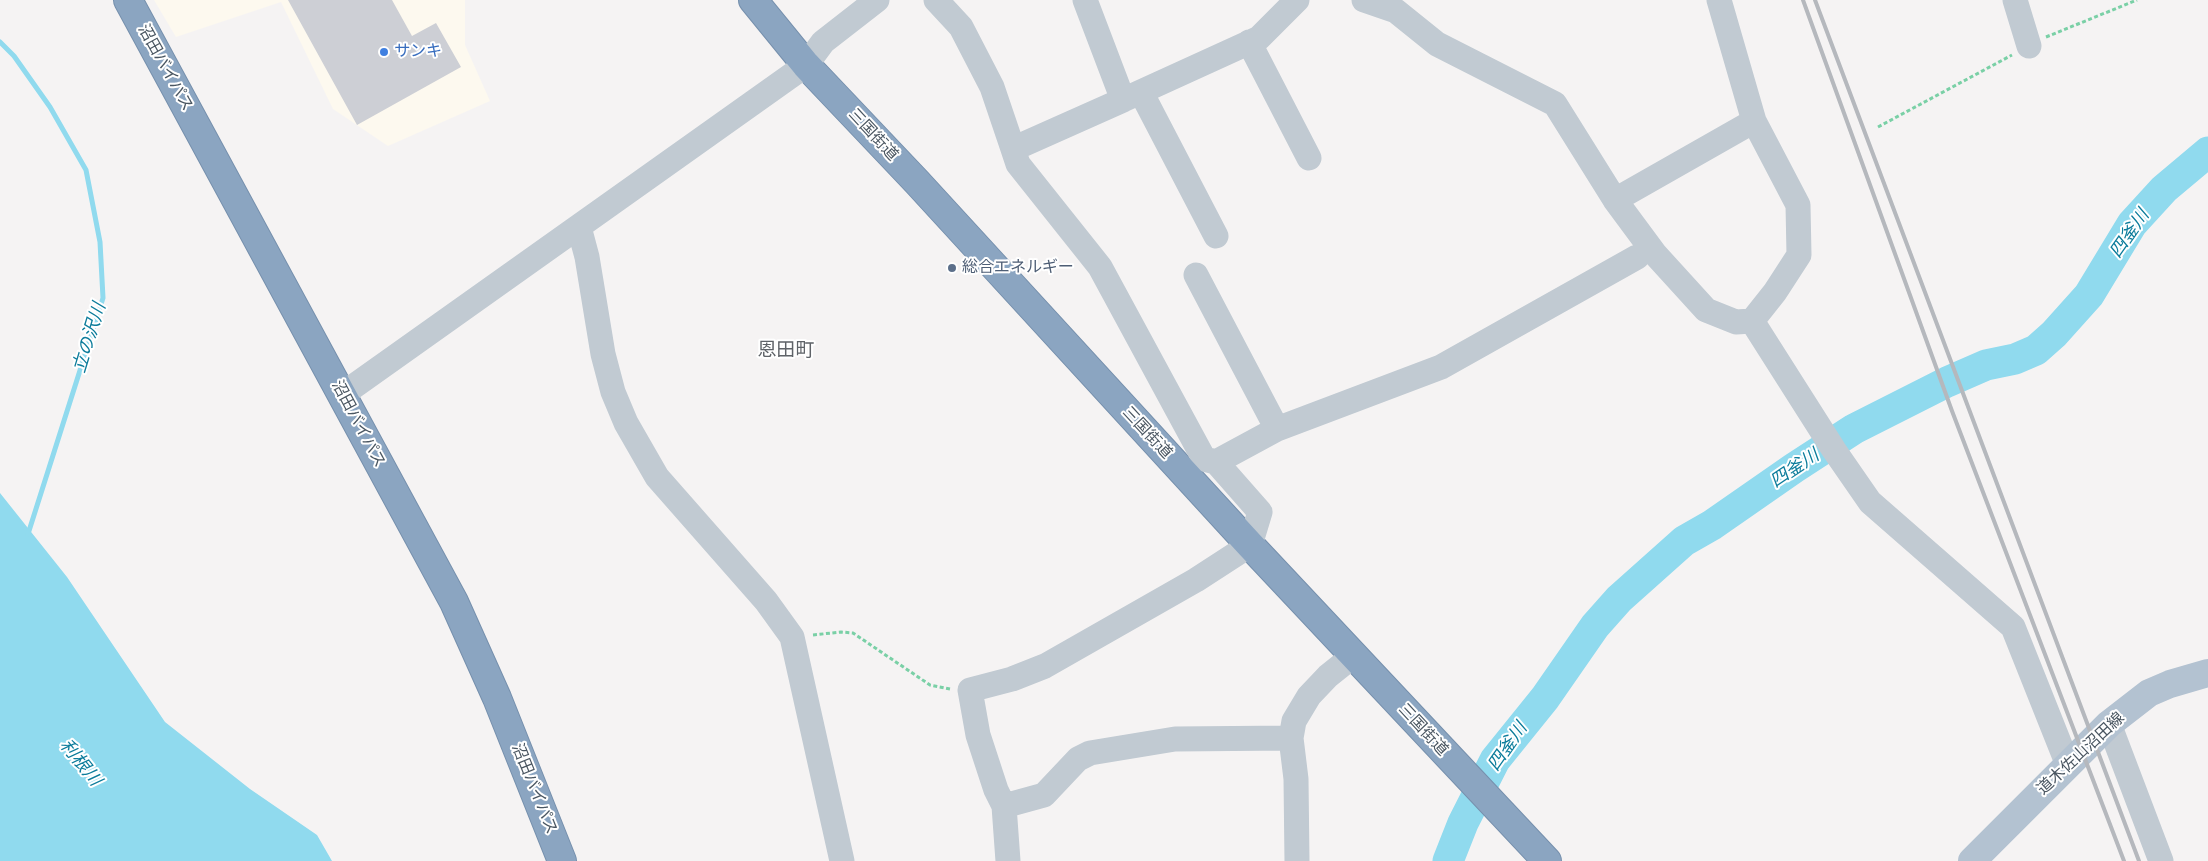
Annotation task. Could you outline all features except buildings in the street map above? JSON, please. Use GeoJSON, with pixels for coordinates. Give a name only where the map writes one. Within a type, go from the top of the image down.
{"type":"FeatureCollection","features":[{"type":"Feature","properties":{"kind":"highway","name":"沼田バイパス"},"geometry":{"type":"LineString","coordinates":[[128,0],[454,602],[498,698],[562,861]]}},
{"type":"Feature","properties":{"kind":"highway","name":"三国街道"},"geometry":{"type":"LineString","coordinates":[[753,0],[806,65],[917,182],[1353,656],[1547,861]]}},
{"type":"Feature","properties":{"kind":"main road","name":"道木佐山沼田線"},"geometry":{"type":"LineString","coordinates":[[1972,861],[2109,724],[2149,693],[2170,684],[2208,673]]}},
{"type":"Feature","properties":{"kind":"street"},"geometry":{"type":"LineString","coordinates":[[343,394],[806,65],[823,42],[877,0]]}},
{"type":"Feature","properties":{"kind":"street"},"geometry":{"type":"LineString","coordinates":[[936,0],[961,27],[992,87],[1018,164],[1100,267],[1204,459],[1216,462],[1260,512],[1250,545],[1196,580],[1045,666],[1012,679],[970,690],[978,736],[996,790],[1004,806],[1008,861]]}},
{"type":"Feature","properties":{"kind":"street"},"geometry":{"type":"LineString","coordinates":[[1084,0],[1132,96],[1216,236]]}},
{"type":"Feature","properties":{"kind":"street"},"geometry":{"type":"LineString","coordinates":[[1013,149],[1259,38],[1296,0]]}},
{"type":"Feature","properties":{"kind":"street"},"geometry":{"type":"LineString","coordinates":[[1364,0],[1396,11],[1437,44],[1555,104],[1615,200],[1655,254],[1706,310],[1736,322],[1752,321],[1800,256],[1798,204],[1754,121],[1719,0]]}},
{"type":"Feature","properties":{"kind":"street"},"geometry":{"type":"LineString","coordinates":[[2015,0],[2028,46]]}},
{"type":"Feature","properties":{"kind":"street"},"geometry":{"type":"LineString","coordinates":[[1250,42],[1309,158]]}},
{"type":"Feature","properties":{"kind":"street"},"geometry":{"type":"LineString","coordinates":[[1615,200],[1754,121]]}},
{"type":"Feature","properties":{"kind":"street"},"geometry":{"type":"LineString","coordinates":[[579,227],[603,354],[613,392],[626,423],[658,477],[766,601],[792,637],[842,861]]}},
{"type":"Feature","properties":{"kind":"street"},"geometry":{"type":"LineString","coordinates":[[1216,462],[1277,429],[1441,367],[1637,257]]}},
{"type":"Feature","properties":{"kind":"street"},"geometry":{"type":"LineString","coordinates":[[1196,276],[1277,429]]}},
{"type":"Feature","properties":{"kind":"street"},"geometry":{"type":"LineString","coordinates":[[1752,321],[1834,450],[1870,502],[2013,627],[2068,765]]}},
{"type":"Feature","properties":{"kind":"street"},"geometry":{"type":"LineString","coordinates":[[1297,861],[1295,763],[1292,738],[1294,721],[1309,696],[1328,676],[1353,656]]}},
{"type":"Feature","properties":{"kind":"street"},"geometry":{"type":"LineString","coordinates":[[2109,724],[2161,861]]}},
{"type":"Feature","properties":{"kind":"street"},"geometry":{"type":"LineString","coordinates":[[1004,806],[1044,795],[1078,759],[1090,753],[1175,739],[1292,738]]}},
{"type":"Feature","properties":{"kind":"path"},"geometry":{"type":"LineString","coordinates":[[1878,127],[2051,34],[2138,0]]}},
{"type":"Feature","properties":{"kind":"path"},"geometry":{"type":"LineString","coordinates":[[792,637],[841,632],[853,633],[930,684],[946,690],[970,690]]}},
{"type":"Feature","properties":{"kind":"shaded area"},"geometry":{"type":"Polygon","coordinates":[[[154,0],[465,0],[465,45],[490,101],[388,146],[333,109],[281,2],[176,37],[154,0]]]}},
{"type":"Feature","properties":{"kind":"water","name":"利根川"},"geometry":{"type":"Polygon","coordinates":[[[0,493],[67,577],[165,722],[250,789],[317,835],[332,861],[0,861],[0,493]]]}},
{"type":"Feature","properties":{"kind":"waterway","name":"立の沢川"},"geometry":{"type":"LineString","coordinates":[[0,42],[14,56],[50,107],[86,170],[100,242],[103,298],[28,534]]}},
{"type":"Feature","properties":{"kind":"waterway","name":"四釜川"},"geometry":{"type":"LineString","coordinates":[[1448,861],[1463,823],[1495,760],[1545,698],[1595,626],[1619,599],[1684,541],[1712,525],[1854,429],[1947,382],[1986,365],[2015,359],[2036,350],[2054,334],[2089,295],[2132,224],[2164,189],[2208,152]]}},
{"type":"Feature","properties":{"kind":"railway"},"geometry":{"type":"LineString","coordinates":[[1803,0],[1952,411],[2124,861]]}},
{"type":"Feature","properties":{"kind":"railway"},"geometry":{"type":"LineString","coordinates":[[1815,0],[2139,861]]}},
{"type":"Feature","properties":{"kind":"place","name":"サンキ"},"geometry":{"type":"Point","coordinates":[384,52]}},
{"type":"Feature","properties":{"kind":"place","name":"総合エネルギー"},"geometry":{"type":"Point","coordinates":[952,268]}},
{"type":"Feature","properties":{"kind":"district","name":"恩田町"},"geometry":{"type":"Point","coordinates":[786,351]}}]}
